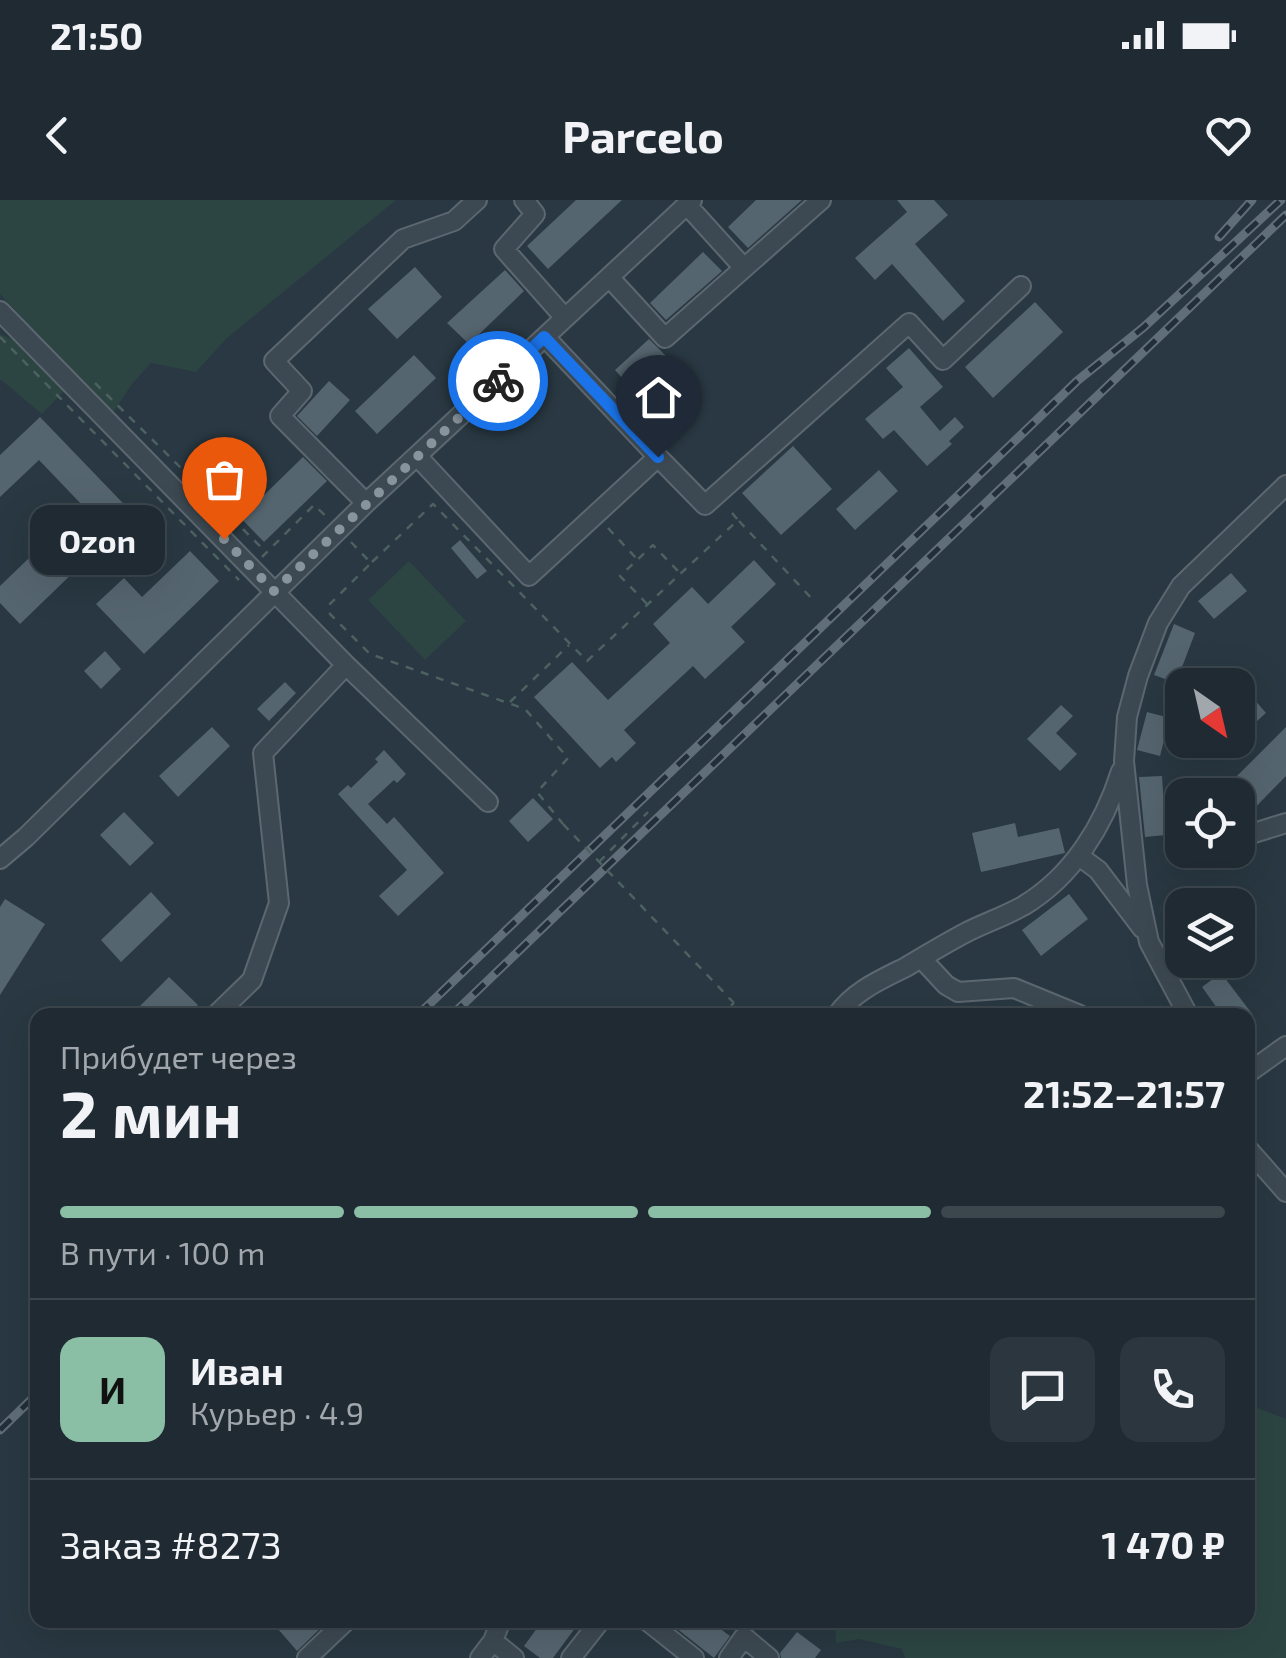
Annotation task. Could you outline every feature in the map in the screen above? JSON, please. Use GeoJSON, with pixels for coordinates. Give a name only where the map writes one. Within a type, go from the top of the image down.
{"type":"FeatureCollection","features":[{"type":"Feature","properties":{"kind":"street"},"geometry":{"type":"LineString","coordinates":[[366,504],[280,416],[302,391],[274,360],[403,239],[454,221],[477,200]]}},
{"type":"Feature","properties":{"kind":"street"},"geometry":{"type":"LineString","coordinates":[[524,200],[535,214],[504,250],[565,318]]}},
{"type":"Feature","properties":{"kind":"street"},"geometry":{"type":"LineString","coordinates":[[609,277],[665,338],[821,200]]}},
{"type":"Feature","properties":{"kind":"street"},"geometry":{"type":"LineString","coordinates":[[0,859],[26,838],[274,591],[690,202],[744,268]]}},
{"type":"Feature","properties":{"kind":"street"},"geometry":{"type":"LineString","coordinates":[[544,337],[705,505],[909,322],[943,360],[1021,286]]}},
{"type":"Feature","properties":{"kind":"street"},"geometry":{"type":"LineString","coordinates":[[0,311],[346,665],[488,802]]}},
{"type":"Feature","properties":{"kind":"street"},"geometry":{"type":"LineString","coordinates":[[416,456],[530,576],[658,457]]}},
{"type":"Feature","properties":{"kind":"street"},"geometry":{"type":"LineString","coordinates":[[1148,937],[1137,885],[1124,761],[1127,717],[1138,676],[1158,624],[1182,586],[1286,485]]}},
{"type":"Feature","properties":{"kind":"street"},"geometry":{"type":"LineString","coordinates":[[223,1008],[252,980],[279,903],[263,753],[346,665]]}},
{"type":"Feature","properties":{"kind":"street"},"geometry":{"type":"LineString","coordinates":[[843,1008],[857,993],[1049,888],[1079,856],[1113,797],[1124,761]]}},
{"type":"Feature","properties":{"kind":"street"},"geometry":{"type":"LineString","coordinates":[[1255,833],[1286,823]]}},
{"type":"Feature","properties":{"kind":"street"},"geometry":{"type":"LineString","coordinates":[[1079,856],[1098,870],[1148,937],[1184,1008]]}},
{"type":"Feature","properties":{"kind":"street"},"geometry":{"type":"LineString","coordinates":[[921,958],[958,992],[1014,988],[1063,1008]]}},
{"type":"Feature","properties":{"kind":"street"},"geometry":{"type":"LineString","coordinates":[[1255,1068],[1286,1046]]}},
{"type":"Feature","properties":{"kind":"street"},"geometry":{"type":"LineString","coordinates":[[1255,1159],[1286,1192]]}},
{"type":"Feature","properties":{"kind":"street"},"geometry":{"type":"LineString","coordinates":[[307,1658],[339,1628]]}},
{"type":"Feature","properties":{"kind":"street"},"geometry":{"type":"LineString","coordinates":[[480,1658],[498,1628]]}},
{"type":"Feature","properties":{"kind":"street"},"geometry":{"type":"LineString","coordinates":[[571,1658],[595,1628]]}},
{"type":"Feature","properties":{"kind":"street"},"geometry":{"type":"LineString","coordinates":[[656,1628],[694,1658]]}},
{"type":"Feature","properties":{"kind":"street"},"geometry":{"type":"LineString","coordinates":[[729,1658],[744,1637],[769,1658]]}},
{"type":"Feature","properties":{"kind":"street"},"geometry":{"type":"LineString","coordinates":[[493,1641],[504,1658]]}},
{"type":"Feature","properties":{"kind":"street"},"geometry":{"type":"LineString","coordinates":[[493,1641],[514,1658]]}},
{"type":"Feature","properties":{"kind":"path"},"geometry":{"type":"LineString","coordinates":[[94,382],[267,552]]}},
{"type":"Feature","properties":{"kind":"path"},"geometry":{"type":"LineString","coordinates":[[716,495],[815,602]]}},
{"type":"Feature","properties":{"kind":"path"},"geometry":{"type":"LineString","coordinates":[[372,563],[433,504],[587,661],[738,520]]}},
{"type":"Feature","properties":{"kind":"path"},"geometry":{"type":"LineString","coordinates":[[606,526],[638,560]]}},
{"type":"Feature","properties":{"kind":"path"},"geometry":{"type":"LineString","coordinates":[[647,604],[620,576],[653,545],[680,573]]}},
{"type":"Feature","properties":{"kind":"path"},"geometry":{"type":"LineString","coordinates":[[509,703],[570,644]]}},
{"type":"Feature","properties":{"kind":"path"},"geometry":{"type":"LineString","coordinates":[[540,799],[734,1002],[727,1008]]}},
{"type":"Feature","properties":{"kind":"path"},"geometry":{"type":"LineString","coordinates":[[598,862],[648,812]]}},
{"type":"Feature","properties":{"kind":"green space"},"geometry":{"type":"Polygon","coordinates":[[[0,200],[396,200],[227,338],[196,372],[151,363],[113,413],[0,294],[0,200]]]}},
{"type":"Feature","properties":{"kind":"green space"},"geometry":{"type":"Polygon","coordinates":[[[0,334],[14,340],[65,390],[42,414],[0,379],[0,334]]]}},
{"type":"Feature","properties":{"kind":"green space"},"geometry":{"type":"Polygon","coordinates":[[[409,561],[466,621],[425,660],[368,600],[409,561]]]}},
{"type":"Feature","properties":{"kind":"green space"},"geometry":{"type":"Polygon","coordinates":[[[1255,1407],[1286,1419],[1286,1658],[905,1658],[902,1649],[859,1639],[836,1643],[835,1628],[1255,1628],[1255,1407]]]}},
{"type":"Feature","properties":{"kind":"building"},"geometry":{"type":"Polygon","coordinates":[[[576,200],[622,200],[548,269],[527,246],[576,200]]]}},
{"type":"Feature","properties":{"kind":"building"},"geometry":{"type":"Polygon","coordinates":[[[756,200],[802,200],[748,248],[728,227],[756,200]]]}},
{"type":"Feature","properties":{"kind":"building"},"geometry":{"type":"Polygon","coordinates":[[[897,200],[934,200],[948,215],[915,244],[965,301],[943,321],[892,264],[875,280],[855,258],[907,212],[897,200]]]}},
{"type":"Feature","properties":{"kind":"building"},"geometry":{"type":"Polygon","coordinates":[[[703,252],[722,271],[666,320],[650,303],[703,252]]]}},
{"type":"Feature","properties":{"kind":"building"},"geometry":{"type":"Polygon","coordinates":[[[415,267],[442,297],[397,339],[368,309],[415,267]]]}},
{"type":"Feature","properties":{"kind":"building"},"geometry":{"type":"Polygon","coordinates":[[[505,270],[524,291],[469,344],[447,323],[505,270]]]}},
{"type":"Feature","properties":{"kind":"building"},"geometry":{"type":"Polygon","coordinates":[[[1035,302],[1063,332],[993,398],[965,367],[1035,302]]]}},
{"type":"Feature","properties":{"kind":"building"},"geometry":{"type":"Polygon","coordinates":[[[649,339],[668,358],[633,390],[615,370],[649,339]]]}},
{"type":"Feature","properties":{"kind":"building"},"geometry":{"type":"Polygon","coordinates":[[[909,348],[943,387],[920,407],[940,431],[955,417],[964,427],[927,466],[894,430],[883,439],[865,419],[903,387],[886,368],[909,348]]]}},
{"type":"Feature","properties":{"kind":"building"},"geometry":{"type":"Polygon","coordinates":[[[414,355],[436,378],[377,434],[355,411],[414,355]]]}},
{"type":"Feature","properties":{"kind":"building"},"geometry":{"type":"Polygon","coordinates":[[[329,381],[350,400],[317,436],[297,416],[329,381]]]}},
{"type":"Feature","properties":{"kind":"building"},"geometry":{"type":"Polygon","coordinates":[[[40,417],[144,525],[123,546],[112,535],[20,624],[0,603],[0,586],[83,506],[39,460],[0,497],[0,455],[40,417]]]}},
{"type":"Feature","properties":{"kind":"building"},"geometry":{"type":"Polygon","coordinates":[[[793,446],[832,489],[781,535],[742,493],[793,446]]]}},
{"type":"Feature","properties":{"kind":"building"},"geometry":{"type":"Polygon","coordinates":[[[303,457],[327,481],[264,542],[233,510],[254,489],[262,497],[303,457]]]}},
{"type":"Feature","properties":{"kind":"building"},"geometry":{"type":"Polygon","coordinates":[[[879,470],[898,491],[855,530],[836,509],[879,470]]]}},
{"type":"Feature","properties":{"kind":"building"},"geometry":{"type":"Polygon","coordinates":[[[460,540],[487,571],[477,579],[451,548],[460,540]]]}},
{"type":"Feature","properties":{"kind":"building"},"geometry":{"type":"Polygon","coordinates":[[[190,551],[219,581],[144,654],[96,604],[124,578],[142,597],[190,551]]]}},
{"type":"Feature","properties":{"kind":"building"},"geometry":{"type":"Polygon","coordinates":[[[754,560],[776,584],[731,627],[745,642],[705,679],[693,666],[624,730],[636,743],[616,762],[612,757],[600,768],[534,697],[572,662],[608,700],[670,643],[653,624],[692,587],[708,604],[754,560]]]}},
{"type":"Feature","properties":{"kind":"building"},"geometry":{"type":"Polygon","coordinates":[[[1231,573],[1247,591],[1214,619],[1198,601],[1231,573]]]}},
{"type":"Feature","properties":{"kind":"building"},"geometry":{"type":"Polygon","coordinates":[[[1174,624],[1195,633],[1182,668],[1165,668],[1165,679],[1154,675],[1174,624]]]}},
{"type":"Feature","properties":{"kind":"building"},"geometry":{"type":"Polygon","coordinates":[[[105,651],[121,669],[101,689],[84,671],[105,651]]]}},
{"type":"Feature","properties":{"kind":"building"},"geometry":{"type":"Polygon","coordinates":[[[285,682],[296,693],[269,721],[257,709],[285,682]]]}},
{"type":"Feature","properties":{"kind":"building"},"geometry":{"type":"Polygon","coordinates":[[[1255,700],[1266,713],[1255,723],[1255,700]]]}},
{"type":"Feature","properties":{"kind":"building"},"geometry":{"type":"Polygon","coordinates":[[[1061,705],[1073,716],[1056,733],[1077,754],[1060,771],[1027,739],[1061,705]]]}},
{"type":"Feature","properties":{"kind":"building"},"geometry":{"type":"Polygon","coordinates":[[[1147,712],[1165,717],[1160,756],[1137,750],[1147,712]]]}},
{"type":"Feature","properties":{"kind":"building"},"geometry":{"type":"Polygon","coordinates":[[[212,727],[230,746],[178,797],[159,776],[212,727]]]}},
{"type":"Feature","properties":{"kind":"building"},"geometry":{"type":"Polygon","coordinates":[[[1286,727],[1286,776],[1255,808],[1255,778],[1235,778],[1286,727]]]}},
{"type":"Feature","properties":{"kind":"building"},"geometry":{"type":"Polygon","coordinates":[[[384,750],[406,774],[368,804],[387,824],[394,817],[444,873],[398,916],[379,896],[407,870],[338,794],[348,785],[351,788],[378,762],[375,759],[384,750]]]}},
{"type":"Feature","properties":{"kind":"building"},"geometry":{"type":"Polygon","coordinates":[[[1162,776],[1165,835],[1145,837],[1139,777],[1162,776]]]}},
{"type":"Feature","properties":{"kind":"building"},"geometry":{"type":"Polygon","coordinates":[[[533,798],[553,819],[528,842],[509,821],[533,798]]]}},
{"type":"Feature","properties":{"kind":"building"},"geometry":{"type":"Polygon","coordinates":[[[124,812],[154,843],[130,866],[100,835],[124,812]]]}},
{"type":"Feature","properties":{"kind":"building"},"geometry":{"type":"Polygon","coordinates":[[[1015,823],[1018,837],[1059,828],[1065,853],[981,872],[972,833],[1015,823]]]}},
{"type":"Feature","properties":{"kind":"building"},"geometry":{"type":"Polygon","coordinates":[[[151,892],[171,914],[121,962],[101,940],[151,892]]]}},
{"type":"Feature","properties":{"kind":"building"},"geometry":{"type":"Polygon","coordinates":[[[1069,894],[1088,919],[1041,956],[1022,930],[1069,894]]]}},
{"type":"Feature","properties":{"kind":"building"},"geometry":{"type":"Polygon","coordinates":[[[5,899],[45,924],[0,995],[0,907],[5,899]]]}},
{"type":"Feature","properties":{"kind":"building"},"geometry":{"type":"Polygon","coordinates":[[[169,977],[198,1005],[195,1008],[138,1008],[169,977]]]}},
{"type":"Feature","properties":{"kind":"building"},"geometry":{"type":"Polygon","coordinates":[[[1214,978],[1225,978],[1248,1008],[1217,1008],[1202,987],[1214,978]]]}},
{"type":"Feature","properties":{"kind":"building"},"geometry":{"type":"Polygon","coordinates":[[[279,1628],[321,1628],[297,1651],[279,1628]]]}},
{"type":"Feature","properties":{"kind":"building"},"geometry":{"type":"Polygon","coordinates":[[[537,1628],[575,1628],[553,1658],[540,1658],[524,1646],[537,1628]]]}},
{"type":"Feature","properties":{"kind":"building"},"geometry":{"type":"Polygon","coordinates":[[[676,1628],[719,1628],[730,1636],[714,1658],[676,1628]]]}},
{"type":"Feature","properties":{"kind":"building"},"geometry":{"type":"Polygon","coordinates":[[[797,1632],[821,1650],[815,1658],[781,1658],[780,1653],[797,1632]]]}},
{"type":"Feature","properties":{"kind":"railway"},"geometry":{"type":"LineString","coordinates":[[1219,237],[1252,200]]}},
{"type":"Feature","properties":{"kind":"railway"},"geometry":{"type":"LineString","coordinates":[[425,1008],[1077,381],[1144,327],[1281,200]]}},
{"type":"Feature","properties":{"kind":"railway"},"geometry":{"type":"LineString","coordinates":[[459,1008],[1286,215]]}},
{"type":"Feature","properties":{"kind":"railway"},"geometry":{"type":"LineString","coordinates":[[0,1430],[30,1401]]}},
{"type":"Feature","properties":{"kind":"way so far"},"geometry":{"type":"LineString","coordinates":[[224,539],[274,591],[498,381]]}},
{"type":"Feature","properties":{"kind":"place","name":"Ozon"},"geometry":{"type":"Point","coordinates":[224,539]}},
{"type":"Feature","properties":{"kind":"route"},"geometry":{"type":"LineString","coordinates":[[498,381],[544,337],[658,457]]}}]}
